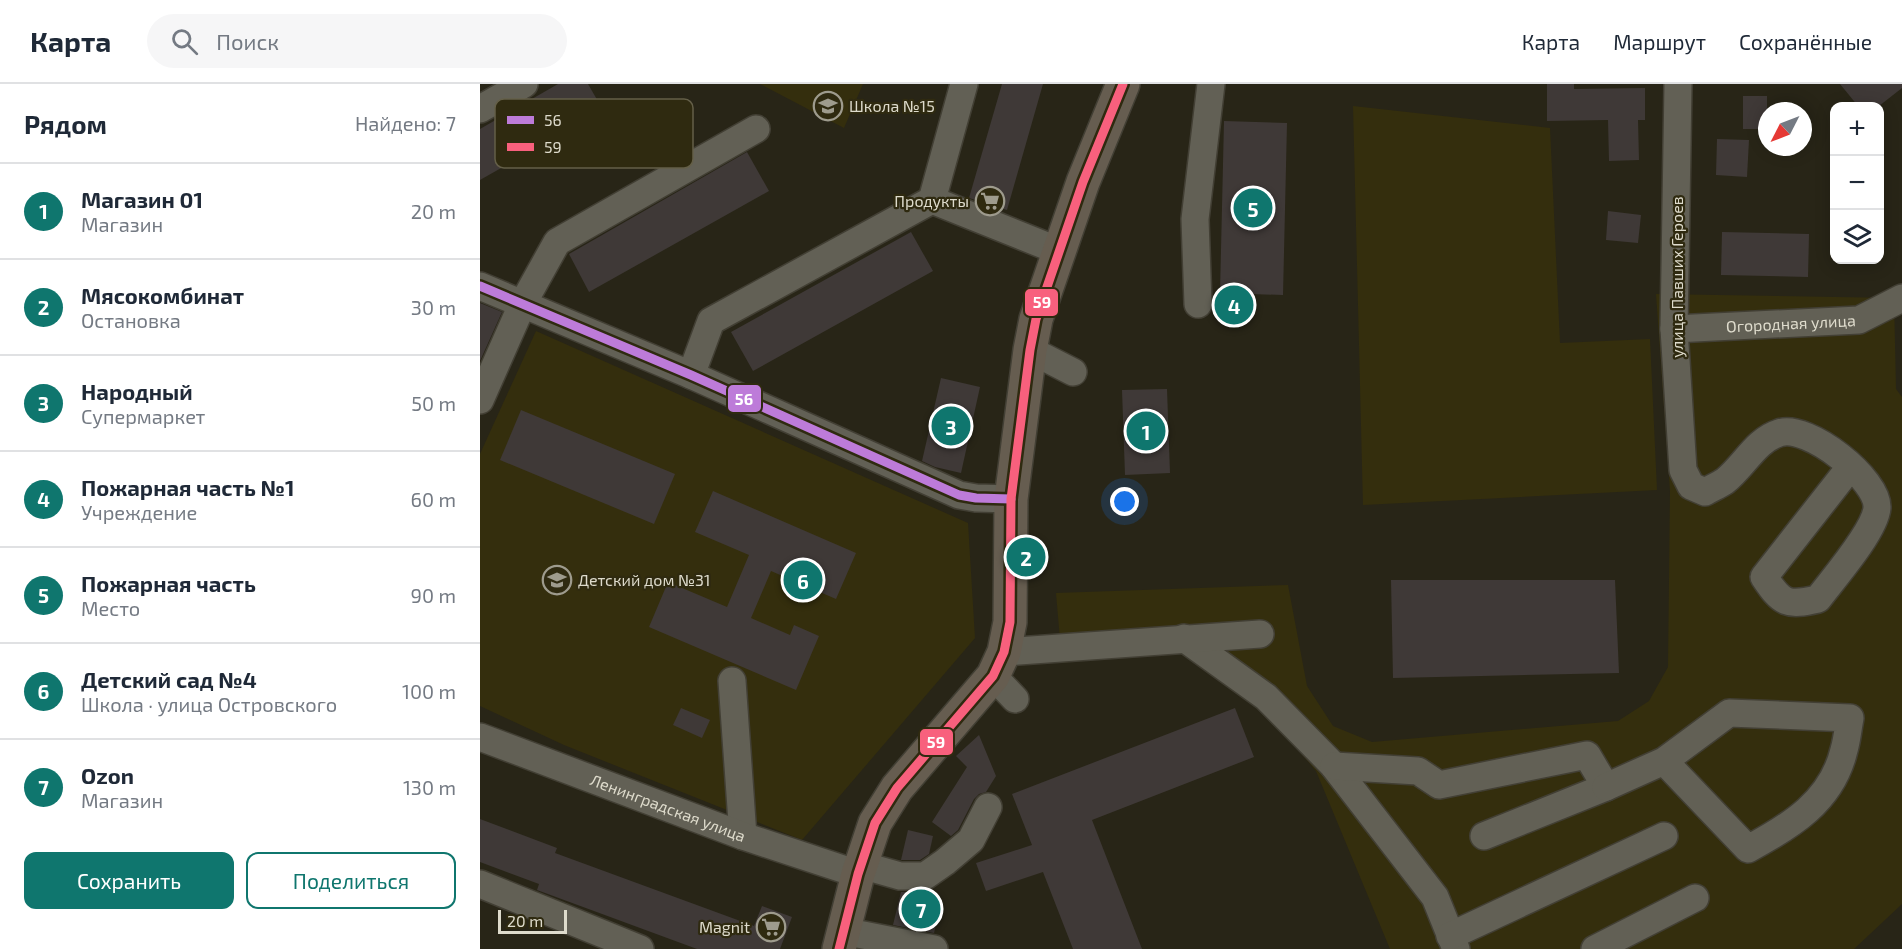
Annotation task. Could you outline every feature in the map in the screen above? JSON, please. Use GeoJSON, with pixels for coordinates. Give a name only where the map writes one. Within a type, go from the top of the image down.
{"type":"FeatureCollection","features":[{"type":"Feature","properties":{"kind":"main road"},"geometry":{"type":"LineString","coordinates":[[841,940],[875,823],[897,788],[1004,676],[1010,622],[1011,499],[1036,319],[1083,182],[1123,84]]}},
{"type":"Feature","properties":{"kind":"street"},"geometry":{"type":"LineString","coordinates":[[498,99],[524,84]]}},
{"type":"Feature","properties":{"kind":"street"},"geometry":{"type":"LineString","coordinates":[[691,375],[711,321],[932,200],[964,84]]}},
{"type":"Feature","properties":{"kind":"street"},"geometry":{"type":"LineString","coordinates":[[1198,304],[1195,219],[1211,84]]}},
{"type":"Feature","properties":{"kind":"street","name":"улица Павших Героев"},"geometry":{"type":"LineString","coordinates":[[1678,84],[1674,328],[1683,470],[1691,486],[1705,492],[1725,480],[1764,441],[1781,432],[1802,433],[1830,448],[1851,466]]}},
{"type":"Feature","properties":{"kind":"street"},"geometry":{"type":"LineString","coordinates":[[480,109],[495,100]]}},
{"type":"Feature","properties":{"kind":"street"},"geometry":{"type":"LineString","coordinates":[[693,165],[756,129]]}},
{"type":"Feature","properties":{"kind":"street"},"geometry":{"type":"LineString","coordinates":[[480,400],[522,305],[557,242],[687,168]]}},
{"type":"Feature","properties":{"kind":"street"},"geometry":{"type":"LineString","coordinates":[[932,200],[1059,251]]}},
{"type":"Feature","properties":{"kind":"street"},"geometry":{"type":"LineString","coordinates":[[480,286],[691,375],[959,495],[1011,499]]}},
{"type":"Feature","properties":{"kind":"street","name":"Огородная улица"},"geometry":{"type":"LineString","coordinates":[[1674,328],[1859,320],[1902,298]]}},
{"type":"Feature","properties":{"kind":"street"},"geometry":{"type":"LineString","coordinates":[[1030,350],[1073,372]]}},
{"type":"Feature","properties":{"kind":"street"},"geometry":{"type":"LineString","coordinates":[[1851,466],[1867,484],[1877,506],[1873,524],[1818,599],[1795,604],[1777,596],[1764,577],[1851,466]]}},
{"type":"Feature","properties":{"kind":"street"},"geometry":{"type":"LineString","coordinates":[[1004,676],[1184,638],[1260,634]]}},
{"type":"Feature","properties":{"kind":"street"},"geometry":{"type":"LineString","coordinates":[[1184,638],[1266,697],[1334,766],[1435,897],[1453,942],[1664,836]]}},
{"type":"Feature","properties":{"kind":"street"},"geometry":{"type":"LineString","coordinates":[[732,681],[743,836]]}},
{"type":"Feature","properties":{"kind":"street"},"geometry":{"type":"LineString","coordinates":[[1484,836],[1664,761],[1729,713],[1850,718],[1844,752],[1831,784],[1807,813],[1748,849],[1664,761]]}},
{"type":"Feature","properties":{"kind":"street","name":"Ленинградская улица"},"geometry":{"type":"LineString","coordinates":[[480,737],[743,836],[860,870],[900,876],[925,876],[945,862],[970,840],[988,807]]}},
{"type":"Feature","properties":{"kind":"street"},"geometry":{"type":"LineString","coordinates":[[1334,766],[1418,771],[1439,784],[1587,755],[1606,787]]}},
{"type":"Feature","properties":{"kind":"street"},"geometry":{"type":"LineString","coordinates":[[480,884],[639,949]]}},
{"type":"Feature","properties":{"kind":"street"},"geometry":{"type":"LineString","coordinates":[[1595,949],[1695,898]]}},
{"type":"Feature","properties":{"kind":"street"},"geometry":{"type":"LineString","coordinates":[[841,940],[934,949]]}},
{"type":"Feature","properties":{"kind":"shaded area","name":"Школа №15"},"geometry":{"type":"Polygon","coordinates":[[[760,84],[863,84],[844,128],[760,84]]]}},
{"type":"Feature","properties":{"kind":"shaded area"},"geometry":{"type":"Polygon","coordinates":[[[1353,106],[1550,128],[1560,343],[1650,339],[1657,490],[1363,505],[1353,106]]]}},
{"type":"Feature","properties":{"kind":"shaded area"},"geometry":{"type":"Polygon","coordinates":[[[1656,294],[1894,298],[1896,389],[1902,397],[1902,904],[1854,949],[1390,949],[1316,771],[1245,686],[1179,646],[1062,663],[1056,593],[1288,585],[1307,686],[1333,726],[1372,742],[1618,721],[1649,701],[1668,667],[1670,491],[1656,294]]]}},
{"type":"Feature","properties":{"kind":"shaded area"},"geometry":{"type":"Polygon","coordinates":[[[536,331],[968,523],[975,638],[802,840],[564,745],[480,706],[480,454],[536,331]]]}},
{"type":"Feature","properties":{"kind":"building"},"geometry":{"type":"Polygon","coordinates":[[[558,84],[588,84],[597,99],[532,99],[558,84]]]}},
{"type":"Feature","properties":{"kind":"building"},"geometry":{"type":"Polygon","coordinates":[[[1002,84],[1043,84],[1007,210],[969,198],[1002,84]]]}},
{"type":"Feature","properties":{"kind":"building"},"geometry":{"type":"Polygon","coordinates":[[[1547,84],[1574,84],[1574,89],[1645,88],[1645,120],[1638,120],[1639,160],[1609,161],[1608,120],[1547,121],[1547,84]]]}},
{"type":"Feature","properties":{"kind":"building"},"geometry":{"type":"Polygon","coordinates":[[[1840,84],[1902,84],[1902,88],[1884,102],[1855,102],[1840,84]]]}},
{"type":"Feature","properties":{"kind":"building"},"geometry":{"type":"Polygon","coordinates":[[[1743,96],[1767,96],[1767,102],[1758,102],[1758,129],[1743,129],[1743,96]]]}},
{"type":"Feature","properties":{"kind":"building"},"geometry":{"type":"Polygon","coordinates":[[[495,120],[495,168],[501,168],[480,180],[480,129],[495,120]]]}},
{"type":"Feature","properties":{"kind":"building"},"geometry":{"type":"Polygon","coordinates":[[[1224,121],[1287,123],[1283,295],[1220,293],[1224,121]]]}},
{"type":"Feature","properties":{"kind":"building"},"geometry":{"type":"Polygon","coordinates":[[[1717,139],[1749,140],[1747,177],[1716,175],[1717,139]]]}},
{"type":"Feature","properties":{"kind":"building"},"geometry":{"type":"Polygon","coordinates":[[[747,152],[769,191],[589,292],[569,254],[747,152]]]}},
{"type":"Feature","properties":{"kind":"building"},"geometry":{"type":"Polygon","coordinates":[[[1608,211],[1641,215],[1638,243],[1606,240],[1608,211]]]}},
{"type":"Feature","properties":{"kind":"building"},"geometry":{"type":"Polygon","coordinates":[[[911,232],[933,271],[753,371],[731,332],[911,232]]]}},
{"type":"Feature","properties":{"kind":"building"},"geometry":{"type":"Polygon","coordinates":[[[1722,232],[1809,234],[1808,277],[1721,275],[1722,232]]]}},
{"type":"Feature","properties":{"kind":"building"},"geometry":{"type":"Polygon","coordinates":[[[480,303],[502,312],[480,361],[480,303]]]}},
{"type":"Feature","properties":{"kind":"building"},"geometry":{"type":"Polygon","coordinates":[[[941,378],[980,387],[961,473],[935,467],[922,461],[941,378]]]}},
{"type":"Feature","properties":{"kind":"building"},"geometry":{"type":"Polygon","coordinates":[[[1167,389],[1170,473],[1125,475],[1122,390],[1167,389]]]}},
{"type":"Feature","properties":{"kind":"building"},"geometry":{"type":"Polygon","coordinates":[[[521,410],[675,474],[654,524],[500,460],[521,410]]]}},
{"type":"Feature","properties":{"kind":"building"},"geometry":{"type":"Polygon","coordinates":[[[713,491],[856,553],[836,599],[771,571],[751,618],[790,635],[794,625],[819,636],[796,690],[649,627],[668,582],[727,607],[749,555],[695,532],[713,491]]]}},
{"type":"Feature","properties":{"kind":"building"},"geometry":{"type":"Polygon","coordinates":[[[1391,580],[1615,580],[1619,673],[1393,678],[1391,580]]]}},
{"type":"Feature","properties":{"kind":"building"},"geometry":{"type":"Polygon","coordinates":[[[681,708],[710,720],[702,738],[673,725],[681,708]]]}},
{"type":"Feature","properties":{"kind":"building"},"geometry":{"type":"Polygon","coordinates":[[[1235,708],[1254,757],[1092,820],[1142,949],[1073,949],[1043,872],[986,891],[976,863],[1032,845],[1012,794],[1235,708]]]}},
{"type":"Feature","properties":{"kind":"building"},"geometry":{"type":"Polygon","coordinates":[[[979,735],[996,776],[986,792],[974,799],[958,830],[951,836],[932,822],[967,767],[956,756],[979,735]]]}},
{"type":"Feature","properties":{"kind":"building"},"geometry":{"type":"Polygon","coordinates":[[[480,819],[557,848],[555,853],[754,926],[762,906],[792,917],[780,949],[697,949],[537,890],[539,884],[480,862],[480,819]]]}},
{"type":"Feature","properties":{"kind":"building"},"geometry":{"type":"Polygon","coordinates":[[[908,830],[933,836],[929,854],[920,860],[901,860],[908,830]]]}},
{"type":"Feature","properties":{"kind":"building"},"geometry":{"type":"Polygon","coordinates":[[[901,892],[920,892],[919,899],[941,905],[934,933],[893,925],[901,892]]]}},
{"type":"Feature","properties":{"kind":"transit line","name":"59"},"geometry":{"type":"LineString","coordinates":[[839,949],[858,874],[875,823],[897,788],[993,676],[1004,652],[1010,622],[1011,499],[1036,319],[1083,182],[1123,84]]}},
{"type":"Feature","properties":{"kind":"transit line","name":"56"},"geometry":{"type":"LineString","coordinates":[[480,286],[691,375],[959,495],[1011,499]]}},
{"type":"Feature","properties":{"kind":"place","name":"Школа №15"},"geometry":{"type":"Point","coordinates":[828,106]}},
{"type":"Feature","properties":{"kind":"place","name":"Продукты"},"geometry":{"type":"Point","coordinates":[990,201]}},
{"type":"Feature","properties":{"kind":"place","name":"Пожарная часть"},"geometry":{"type":"Point","coordinates":[1253,208]}},
{"type":"Feature","properties":{"kind":"place","name":"Пожарная часть №1"},"geometry":{"type":"Point","coordinates":[1234,305]}},
{"type":"Feature","properties":{"kind":"place","name":"Народный"},"geometry":{"type":"Point","coordinates":[951,426]}},
{"type":"Feature","properties":{"kind":"place","name":"Магазин 01"},"geometry":{"type":"Point","coordinates":[1146,431]}},
{"type":"Feature","properties":{"kind":"place","name":"Мясокомбинат"},"geometry":{"type":"Point","coordinates":[1026,557]}},
{"type":"Feature","properties":{"kind":"place","name":"Детский дом №31"},"geometry":{"type":"Point","coordinates":[557,580]}},
{"type":"Feature","properties":{"kind":"place","name":"Детский сад №4"},"geometry":{"type":"Point","coordinates":[803,580]}},
{"type":"Feature","properties":{"kind":"place","name":"Ozon"},"geometry":{"type":"Point","coordinates":[921,909]}},
{"type":"Feature","properties":{"kind":"place","name":"Magnit"},"geometry":{"type":"Point","coordinates":[771,927]}}]}
